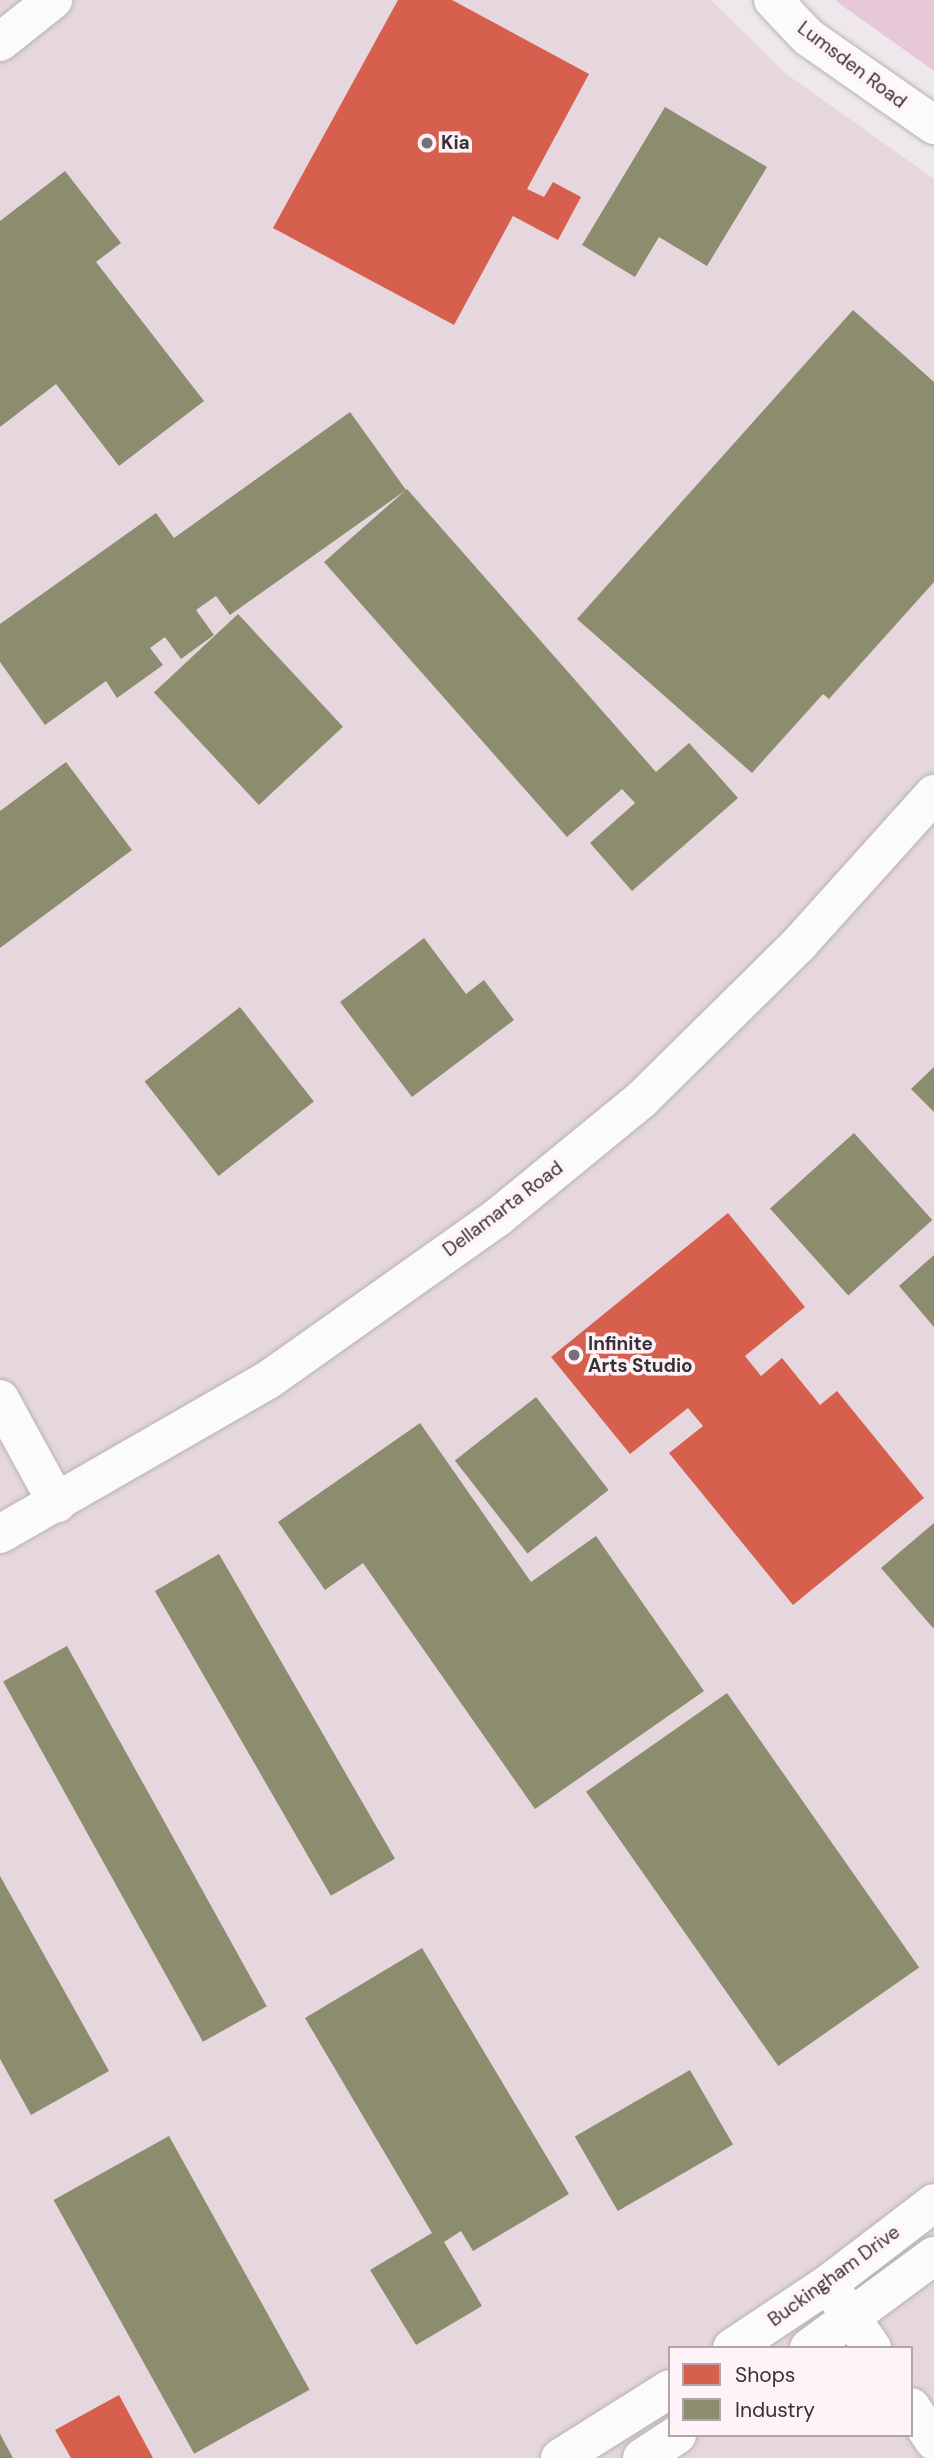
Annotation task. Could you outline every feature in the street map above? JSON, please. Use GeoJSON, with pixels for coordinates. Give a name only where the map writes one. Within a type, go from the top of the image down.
{"type":"FeatureCollection","features":[{"type":"Feature","properties":{"kind":"street"},"geometry":{"type":"LineString","coordinates":[[0,42],[53,0]]}},
{"type":"Feature","properties":{"kind":"street","name":"Lumsden Road"},"geometry":{"type":"LineString","coordinates":[[773,0],[808,37],[934,125]]}},
{"type":"Feature","properties":{"kind":"street","name":"Dellamarta Road"},"geometry":{"type":"LineString","coordinates":[[0,1534],[268,1380],[498,1217],[641,1100],[808,935],[934,794]]}},
{"type":"Feature","properties":{"kind":"street"},"geometry":{"type":"LineString","coordinates":[[0,1399],[57,1503]]}},
{"type":"Feature","properties":{"kind":"street","name":"Buckingham Drive"},"geometry":{"type":"LineString","coordinates":[[735,2346],[828,2284],[934,2203]]}},
{"type":"Feature","properties":{"kind":"street"},"geometry":{"type":"LineString","coordinates":[[816,2346],[862,2333],[934,2256]]}},
{"type":"Feature","properties":{"kind":"street"},"geometry":{"type":"LineString","coordinates":[[828,2284],[862,2333]]}},
{"type":"Feature","properties":{"kind":"street"},"geometry":{"type":"LineString","coordinates":[[560,2458],[668,2390]]}},
{"type":"Feature","properties":{"kind":"street"},"geometry":{"type":"LineString","coordinates":[[913,2410],[934,2441]]}},
{"type":"Feature","properties":{"kind":"street"},"geometry":{"type":"LineString","coordinates":[[642,2458],[674,2437]]}},
{"type":"Feature","properties":{"kind":"shaded area"},"geometry":{"type":"Polygon","coordinates":[[[0,0],[711,0],[785,73],[934,179],[934,2458],[0,2458],[0,0]]]}},
{"type":"Feature","properties":{"kind":"shaded area"},"geometry":{"type":"Polygon","coordinates":[[[836,0],[934,0],[934,71],[840,4],[836,0]]]}},
{"type":"Feature","properties":{"kind":"building: Shops"},"geometry":{"type":"Polygon","coordinates":[[[398,0],[452,0],[589,74],[527,189],[544,197],[553,182],[581,197],[558,240],[513,216],[454,325],[273,228],[398,0]]]}},
{"type":"Feature","properties":{"kind":"building: Shops"},"geometry":{"type":"Polygon","coordinates":[[[728,1213],[805,1307],[745,1356],[761,1376],[782,1358],[820,1405],[837,1391],[924,1498],[793,1605],[669,1453],[703,1426],[688,1408],[630,1454],[551,1357],[728,1213]]]}},
{"type":"Feature","properties":{"kind":"building: Shops"},"geometry":{"type":"Polygon","coordinates":[[[119,2395],[153,2458],[71,2458],[55,2430],[119,2395]]]}},
{"type":"Feature","properties":{"kind":"building: Industry"},"geometry":{"type":"Polygon","coordinates":[[[665,107],[767,167],[707,266],[659,237],[635,277],[582,245],[665,107]]]}},
{"type":"Feature","properties":{"kind":"building: Industry"},"geometry":{"type":"Polygon","coordinates":[[[65,171],[121,243],[96,262],[204,401],[119,466],[56,384],[0,427],[0,221],[65,171]]]}},
{"type":"Feature","properties":{"kind":"building: Industry"},"geometry":{"type":"Polygon","coordinates":[[[853,310],[934,382],[934,582],[829,699],[823,694],[752,773],[577,619],[853,310]]]}},
{"type":"Feature","properties":{"kind":"building: Industry"},"geometry":{"type":"Polygon","coordinates":[[[350,412],[406,490],[230,615],[216,596],[196,610],[214,635],[181,659],[165,637],[150,648],[163,665],[117,698],[106,681],[45,725],[0,662],[0,624],[156,513],[174,538],[350,412]]]}},
{"type":"Feature","properties":{"kind":"building: Industry"},"geometry":{"type":"Polygon","coordinates":[[[407,489],[656,772],[689,743],[738,798],[632,891],[590,843],[635,803],[622,789],[567,837],[324,562],[407,489]]]}},
{"type":"Feature","properties":{"kind":"building: Industry"},"geometry":{"type":"Polygon","coordinates":[[[238,614],[343,727],[259,805],[154,692],[238,614]]]}},
{"type":"Feature","properties":{"kind":"building: Industry"},"geometry":{"type":"Polygon","coordinates":[[[66,762],[132,850],[0,948],[0,811],[66,762]]]}},
{"type":"Feature","properties":{"kind":"building: Industry"},"geometry":{"type":"Polygon","coordinates":[[[424,938],[466,994],[484,980],[514,1020],[412,1097],[340,1002],[424,938]]]}},
{"type":"Feature","properties":{"kind":"building: Industry"},"geometry":{"type":"Polygon","coordinates":[[[240,1007],[314,1102],[219,1176],[145,1081],[240,1007]]]}},
{"type":"Feature","properties":{"kind":"building: Industry"},"geometry":{"type":"Polygon","coordinates":[[[934,1067],[934,1112],[911,1089],[934,1067]]]}},
{"type":"Feature","properties":{"kind":"building: Industry"},"geometry":{"type":"Polygon","coordinates":[[[854,1133],[932,1220],[848,1296],[770,1209],[854,1133]]]}},
{"type":"Feature","properties":{"kind":"building: Industry"},"geometry":{"type":"Polygon","coordinates":[[[934,1255],[934,1327],[899,1286],[934,1255]]]}},
{"type":"Feature","properties":{"kind":"building: Industry"},"geometry":{"type":"Polygon","coordinates":[[[536,1397],[609,1490],[527,1553],[455,1460],[536,1397]]]}},
{"type":"Feature","properties":{"kind":"building: Industry"},"geometry":{"type":"Polygon","coordinates":[[[420,1423],[531,1582],[596,1536],[704,1691],[535,1809],[363,1563],[325,1590],[278,1522],[420,1423]]]}},
{"type":"Feature","properties":{"kind":"building: Industry"},"geometry":{"type":"Polygon","coordinates":[[[934,1523],[934,1627],[933,1628],[881,1568],[934,1523]]]}},
{"type":"Feature","properties":{"kind":"building: Industry"},"geometry":{"type":"Polygon","coordinates":[[[219,1554],[395,1859],[331,1896],[155,1591],[219,1554]]]}},
{"type":"Feature","properties":{"kind":"building: Industry"},"geometry":{"type":"Polygon","coordinates":[[[67,1646],[267,2006],[203,2042],[3,1681],[67,1646]]]}},
{"type":"Feature","properties":{"kind":"building: Industry"},"geometry":{"type":"Polygon","coordinates":[[[727,1693],[919,1967],[778,2066],[586,1792],[727,1693]]]}},
{"type":"Feature","properties":{"kind":"building: Industry"},"geometry":{"type":"Polygon","coordinates":[[[0,1876],[109,2071],[31,2115],[0,2059],[0,1876]]]}},
{"type":"Feature","properties":{"kind":"building: Industry"},"geometry":{"type":"Polygon","coordinates":[[[422,1948],[569,2194],[473,2251],[461,2231],[444,2242],[482,2306],[416,2345],[370,2270],[432,2233],[305,2018],[422,1948]]]}},
{"type":"Feature","properties":{"kind":"building: Industry"},"geometry":{"type":"Polygon","coordinates":[[[690,2070],[733,2144],[618,2211],[575,2136],[690,2070]]]}},
{"type":"Feature","properties":{"kind":"building: Industry"},"geometry":{"type":"Polygon","coordinates":[[[169,2136],[310,2390],[194,2454],[54,2200],[169,2136]]]}},
{"type":"Feature","properties":{"kind":"building: Industry"},"geometry":{"type":"Polygon","coordinates":[[[0,2434],[13,2458],[0,2458],[0,2434]]]}},
{"type":"Feature","properties":{"kind":"place","name":"Kia"},"geometry":{"type":"Point","coordinates":[427,143]}},
{"type":"Feature","properties":{"kind":"place","name":"Infinite Arts Studio"},"geometry":{"type":"Point","coordinates":[574,1355]}}]}
